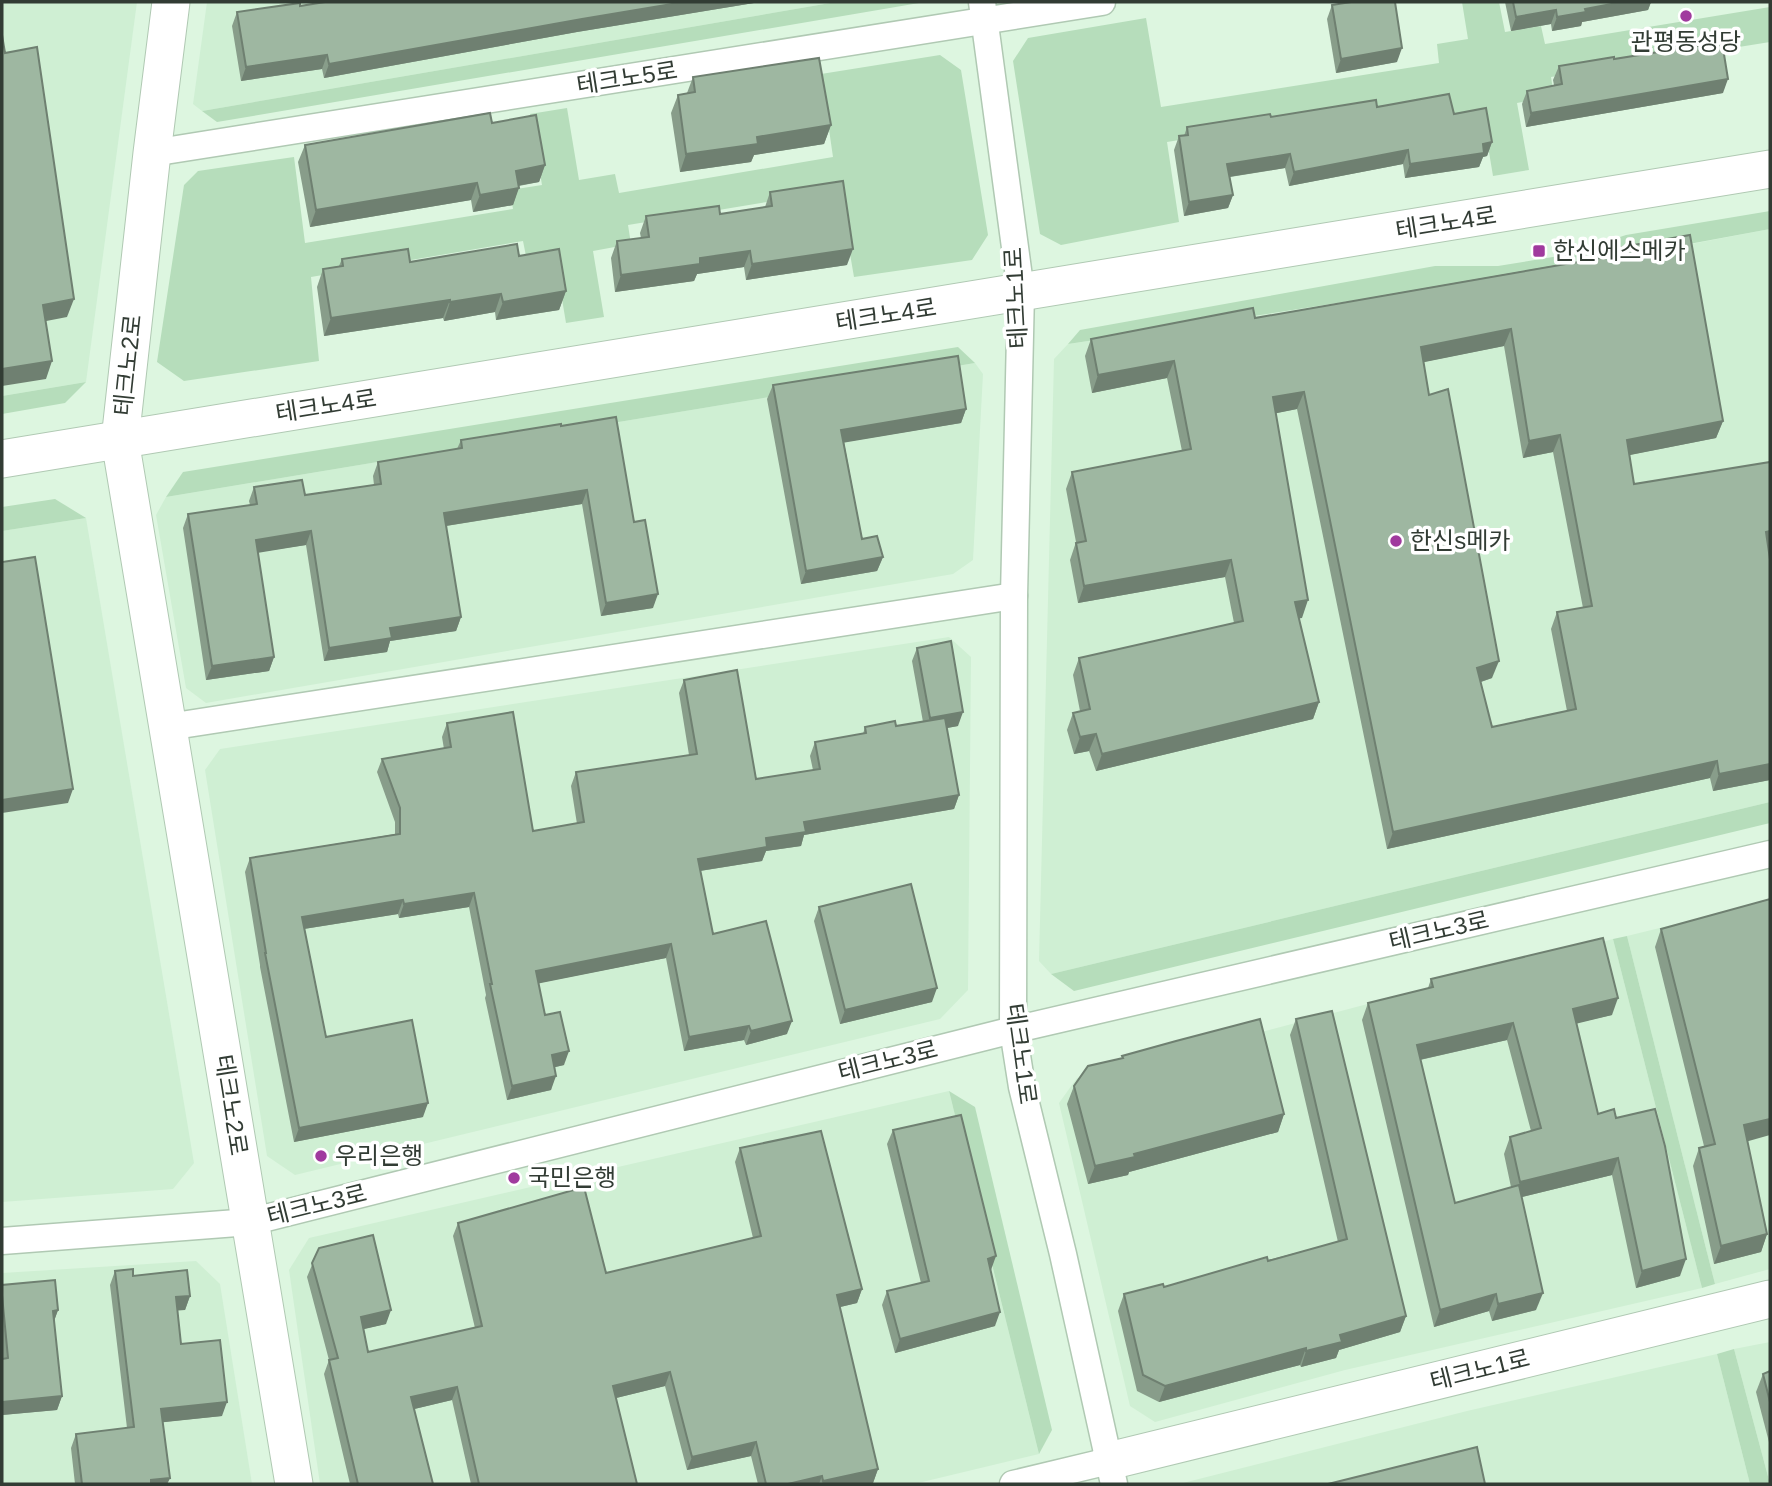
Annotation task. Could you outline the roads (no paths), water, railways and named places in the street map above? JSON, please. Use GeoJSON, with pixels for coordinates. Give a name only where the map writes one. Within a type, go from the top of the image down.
{"type":"FeatureCollection","features":[{"type":"Feature","properties":{"kind":"main road","name":"테크노2로"},"geometry":{"type":"LineString","coordinates":[[171,2],[120,440],[294,1484]]}},
{"type":"Feature","properties":{"kind":"main road","name":"테크노4로"},"geometry":{"type":"LineString","coordinates":[[2,459],[1770,169]]}},
{"type":"Feature","properties":{"kind":"main road","name":"테크노1로"},"geometry":{"type":"LineString","coordinates":[[1111,1472],[1770,1299]]}},
{"type":"Feature","properties":{"kind":"street","name":"테크노5로"},"geometry":{"type":"LineString","coordinates":[[152,153],[984,11],[1102,2]]}},
{"type":"Feature","properties":{"kind":"street","name":"테크노1로"},"geometry":{"type":"LineString","coordinates":[[984,11],[1021,292],[1014,596],[1013,1030],[1022,1087],[1063,1254],[1111,1472],[1013,1484]]}},
{"type":"Feature","properties":{"kind":"street"},"geometry":{"type":"LineString","coordinates":[[168,727],[1014,596]]}},
{"type":"Feature","properties":{"kind":"street","name":"테크노3로"},"geometry":{"type":"LineString","coordinates":[[2,1241],[250,1222],[1013,1030],[1770,854]]}},
{"type":"Feature","properties":{"kind":"place","name":"관평동성당"},"geometry":{"type":"Point","coordinates":[1686,16]}},
{"type":"Feature","properties":{"kind":"place","name":"한신에스메카"},"geometry":{"type":"Point","coordinates":[1539,251]}},
{"type":"Feature","properties":{"kind":"place","name":"한신s메카"},"geometry":{"type":"Point","coordinates":[1396,541]}},
{"type":"Feature","properties":{"kind":"place","name":"우리은행"},"geometry":{"type":"Point","coordinates":[321,1156]}},
{"type":"Feature","properties":{"kind":"place","name":"국민은행"},"geometry":{"type":"Point","coordinates":[514,1178]}}]}
